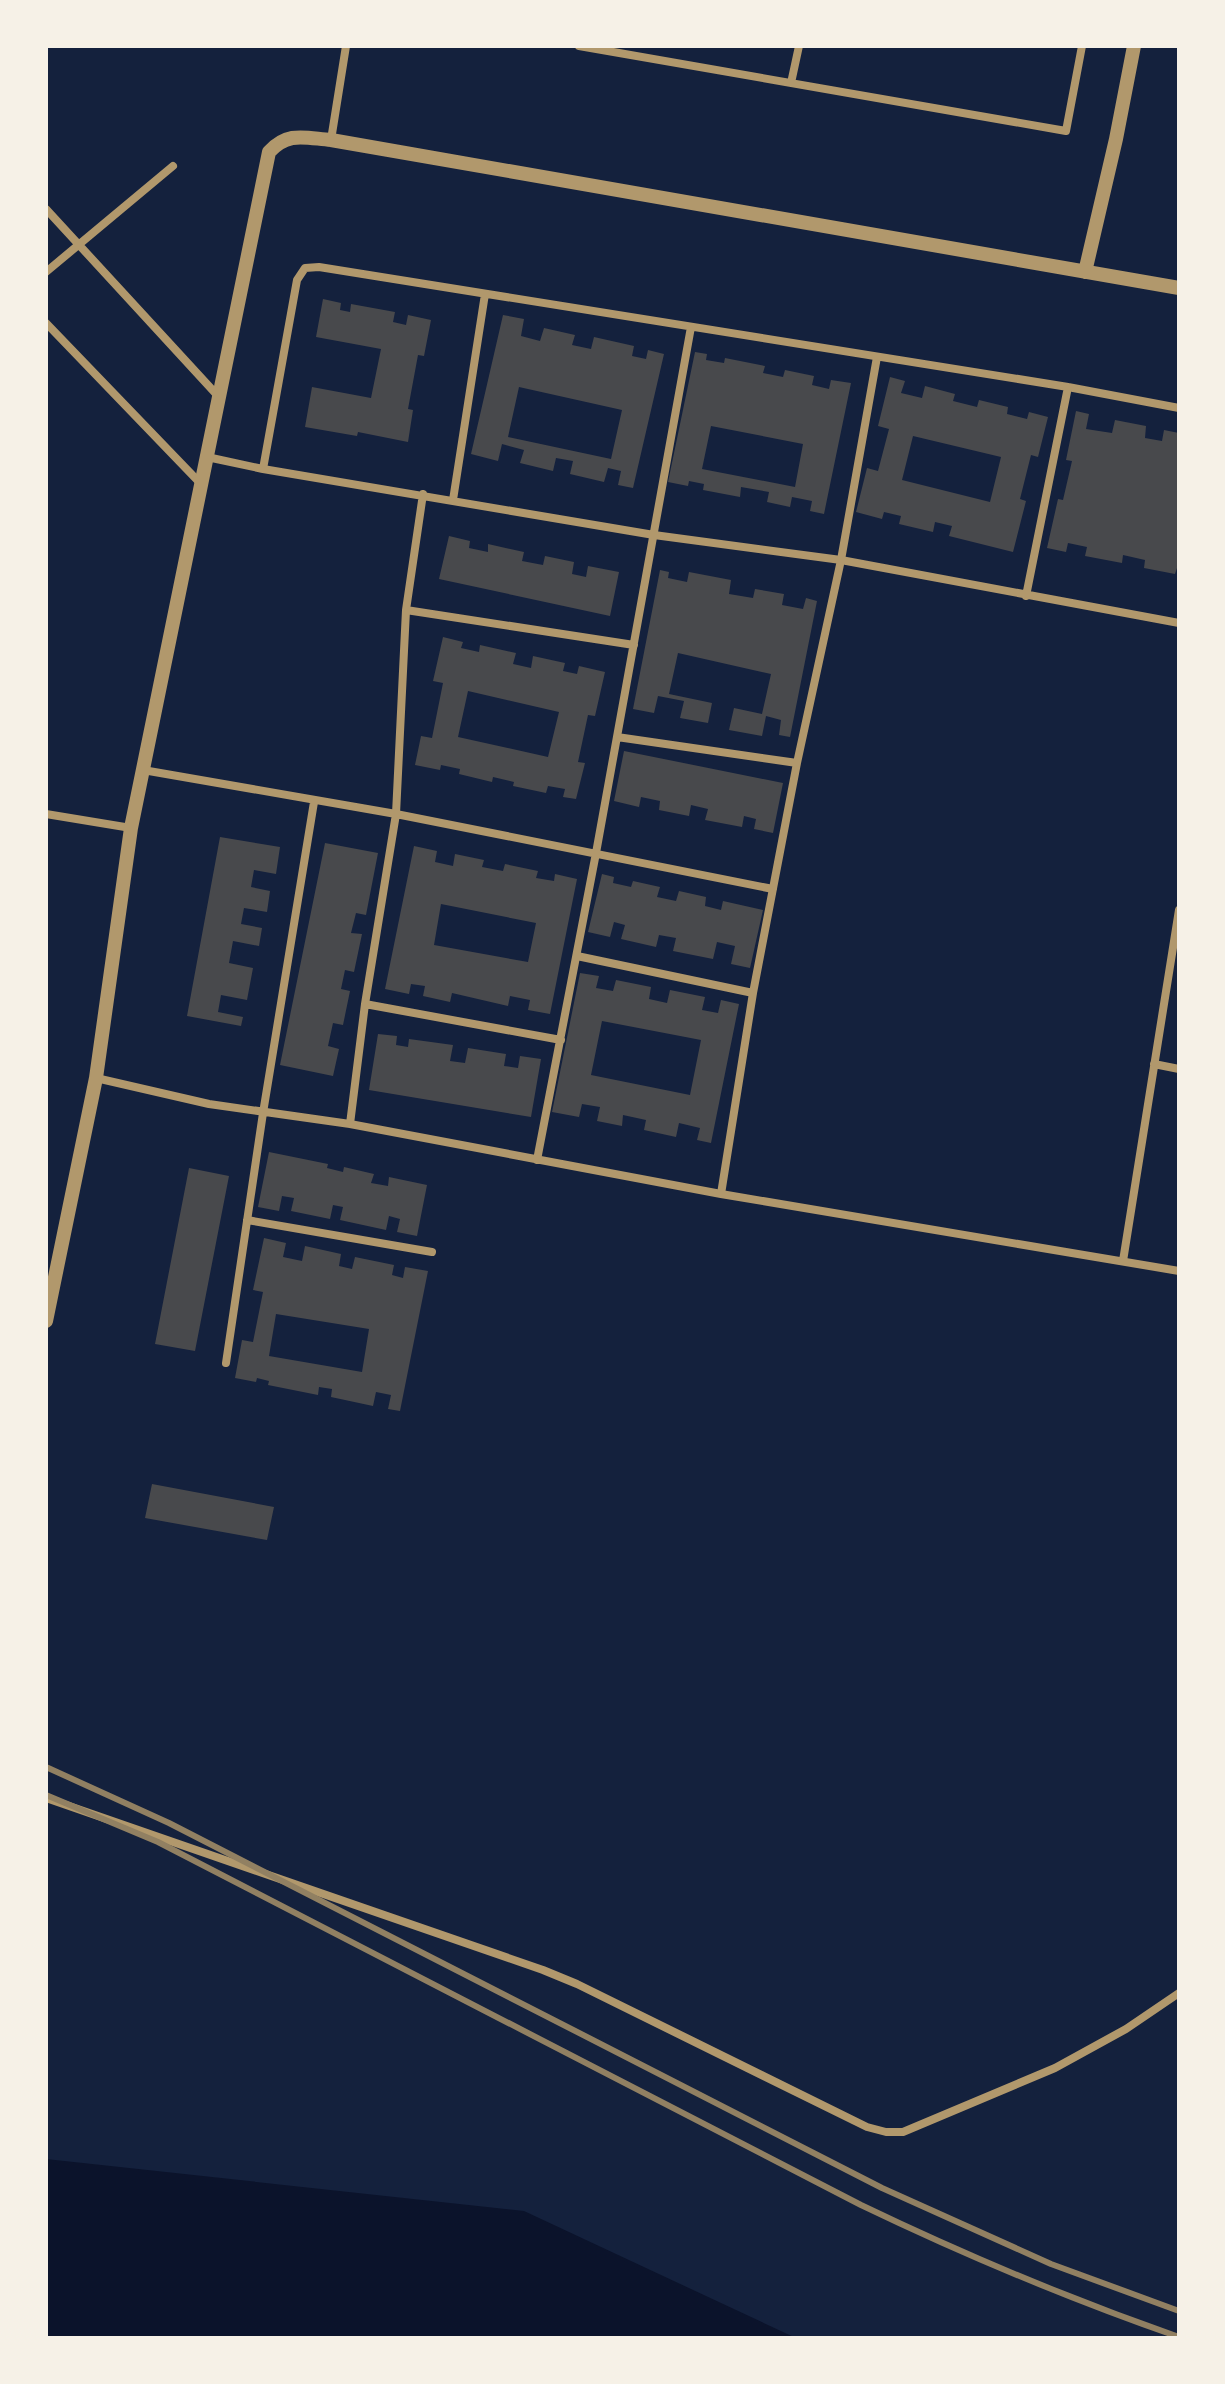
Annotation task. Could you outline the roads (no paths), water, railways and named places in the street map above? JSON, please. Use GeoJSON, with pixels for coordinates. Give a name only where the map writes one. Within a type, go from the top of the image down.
{"type":"FeatureCollection","features":[{"type":"Feature","properties":{"kind":"street"},"geometry":{"type":"LineString","coordinates":[[331,140],[346,46]]}},
{"type":"Feature","properties":{"kind":"street"},"geometry":{"type":"LineString","coordinates":[[579,46],[1066,131],[1082,46]]}},
{"type":"Feature","properties":{"kind":"street"},"geometry":{"type":"LineString","coordinates":[[791,83],[799,46]]}},
{"type":"Feature","properties":{"kind":"street"},"geometry":{"type":"LineString","coordinates":[[1085,272],[1134,46]]}},
{"type":"Feature","properties":{"kind":"street"},"geometry":{"type":"LineString","coordinates":[[46,1321],[96,1078],[131,828],[269,152],[278,142],[297,137],[331,140],[1179,288]]}},
{"type":"Feature","properties":{"kind":"street"},"geometry":{"type":"LineString","coordinates":[[46,272],[173,166]]}},
{"type":"Feature","properties":{"kind":"street"},"geometry":{"type":"LineString","coordinates":[[46,209],[218,396]]}},
{"type":"Feature","properties":{"kind":"street"},"geometry":{"type":"LineString","coordinates":[[263,469],[297,280],[305,268],[319,267],[1068,387],[1179,408]]}},
{"type":"Feature","properties":{"kind":"street"},"geometry":{"type":"LineString","coordinates":[[453,500],[485,294]]}},
{"type":"Feature","properties":{"kind":"street"},"geometry":{"type":"LineString","coordinates":[[46,323],[201,485]]}},
{"type":"Feature","properties":{"kind":"street"},"geometry":{"type":"LineString","coordinates":[[537,1160],[691,327]]}},
{"type":"Feature","properties":{"kind":"street"},"geometry":{"type":"LineString","coordinates":[[721,1194],[753,993],[797,763],[841,560],[877,357]]}},
{"type":"Feature","properties":{"kind":"street"},"geometry":{"type":"LineString","coordinates":[[1026,596],[1068,387]]}},
{"type":"Feature","properties":{"kind":"street"},"geometry":{"type":"LineString","coordinates":[[207,457],[654,535],[841,560],[1179,623]]}},
{"type":"Feature","properties":{"kind":"street"},"geometry":{"type":"LineString","coordinates":[[350,1124],[365,1004],[396,814],[406,610],[423,494]]}},
{"type":"Feature","properties":{"kind":"street"},"geometry":{"type":"LineString","coordinates":[[406,610],[634,645]]}},
{"type":"Feature","properties":{"kind":"street"},"geometry":{"type":"LineString","coordinates":[[617,737],[797,763]]}},
{"type":"Feature","properties":{"kind":"street"},"geometry":{"type":"LineString","coordinates":[[143,770],[396,814],[773,889]]}},
{"type":"Feature","properties":{"kind":"street"},"geometry":{"type":"LineString","coordinates":[[226,1363],[314,802]]}},
{"type":"Feature","properties":{"kind":"street"},"geometry":{"type":"LineString","coordinates":[[46,814],[131,828]]}},
{"type":"Feature","properties":{"kind":"street"},"geometry":{"type":"LineString","coordinates":[[1123,1261],[1154,1064],[1175,964],[1179,910]]}},
{"type":"Feature","properties":{"kind":"street"},"geometry":{"type":"LineString","coordinates":[[577,956],[753,993]]}},
{"type":"Feature","properties":{"kind":"street"},"geometry":{"type":"LineString","coordinates":[[365,1004],[561,1040]]}},
{"type":"Feature","properties":{"kind":"street"},"geometry":{"type":"LineString","coordinates":[[1154,1064],[1179,1069]]}},
{"type":"Feature","properties":{"kind":"street"},"geometry":{"type":"LineString","coordinates":[[96,1078],[209,1104],[350,1124],[721,1194],[1179,1271]]}},
{"type":"Feature","properties":{"kind":"street"},"geometry":{"type":"LineString","coordinates":[[247,1220],[432,1252]]}},
{"type":"Feature","properties":{"kind":"street"},"geometry":{"type":"LineString","coordinates":[[46,1798],[565,1979],[867,2127],[886,2132],[903,2132],[1055,2068],[1126,2029],[1179,1993]]}},
{"type":"Feature","properties":{"kind":"water"},"geometry":{"type":"Polygon","coordinates":[[[46,2159],[524,2211],[796,2338],[46,2338],[46,2159]]]}},
{"type":"Feature","properties":{"kind":"railway"},"geometry":{"type":"LineString","coordinates":[[46,1767],[169,1823],[882,2188],[1051,2264],[1179,2311]]}},
{"type":"Feature","properties":{"kind":"railway"},"geometry":{"type":"LineString","coordinates":[[46,1795],[158,1842],[861,2205],[1018,2276],[1179,2337]]}}]}
